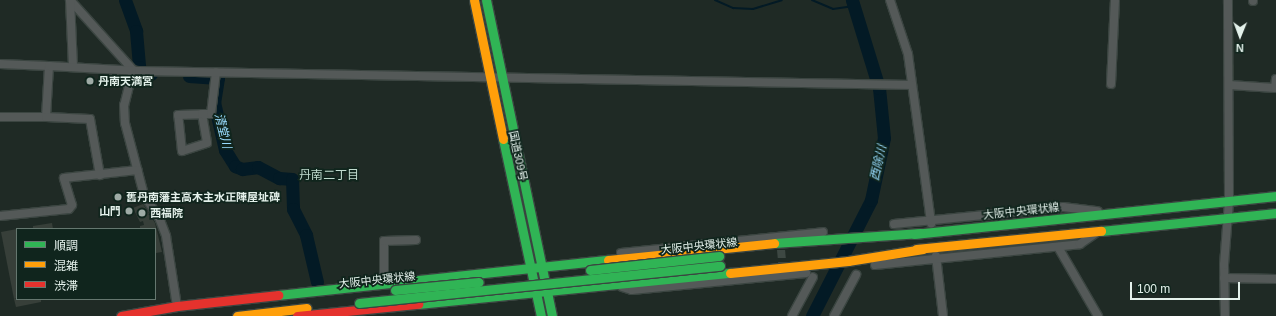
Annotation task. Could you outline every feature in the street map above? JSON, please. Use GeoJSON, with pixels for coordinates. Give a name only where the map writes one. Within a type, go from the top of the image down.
{"type":"FeatureCollection","features":[{"type":"Feature","properties":{"kind":"main road","name":"国道309号"},"geometry":{"type":"LineString","coordinates":[[474,0],[489,77],[541,316]]}},
{"type":"Feature","properties":{"kind":"main road","name":"国道309号"},"geometry":{"type":"LineString","coordinates":[[486,0],[552,316]]}},
{"type":"Feature","properties":{"kind":"main road","name":"大阪中央環状線"},"geometry":{"type":"LineString","coordinates":[[236,316],[358,299],[835,241],[1276,196]]}},
{"type":"Feature","properties":{"kind":"main road"},"geometry":{"type":"LineString","coordinates":[[297,316],[546,292],[923,249],[1276,213]]}},
{"type":"Feature","properties":{"kind":"main road"},"geometry":{"type":"LineString","coordinates":[[121,316],[177,306],[530,268],[835,241]]}},
{"type":"Feature","properties":{"kind":"main road","name":"大阪中央環状線"},"geometry":{"type":"LineString","coordinates":[[124,316],[358,299],[720,266],[826,260]]}},
{"type":"Feature","properties":{"kind":"street"},"geometry":{"type":"LineString","coordinates":[[70,0],[73,67]]}},
{"type":"Feature","properties":{"kind":"street"},"geometry":{"type":"LineString","coordinates":[[70,0],[138,71]]}},
{"type":"Feature","properties":{"kind":"street"},"geometry":{"type":"LineString","coordinates":[[890,0],[908,54],[931,222]]}},
{"type":"Feature","properties":{"kind":"street"},"geometry":{"type":"LineString","coordinates":[[1111,84],[1115,0]]}},
{"type":"Feature","properties":{"kind":"street"},"geometry":{"type":"LineString","coordinates":[[1225,316],[1224,278],[1227,218],[1230,201],[1228,0]]}},
{"type":"Feature","properties":{"kind":"street"},"geometry":{"type":"LineString","coordinates":[[0,64],[138,71],[215,73],[912,85]]}},
{"type":"Feature","properties":{"kind":"street"},"geometry":{"type":"LineString","coordinates":[[46,117],[49,66]]}},
{"type":"Feature","properties":{"kind":"street"},"geometry":{"type":"LineString","coordinates":[[138,71],[125,111],[144,195],[160,220],[166,236],[177,306]]}},
{"type":"Feature","properties":{"kind":"street"},"geometry":{"type":"LineString","coordinates":[[202,114],[207,143],[182,151],[178,115],[202,114],[211,114],[215,73]]}},
{"type":"Feature","properties":{"kind":"street"},"geometry":{"type":"LineString","coordinates":[[1229,85],[1276,89],[1276,79]]}},
{"type":"Feature","properties":{"kind":"street"},"geometry":{"type":"LineString","coordinates":[[0,117],[90,119],[100,175]]}},
{"type":"Feature","properties":{"kind":"street"},"geometry":{"type":"LineString","coordinates":[[0,214],[69,209],[72,204],[64,178],[138,170]]}},
{"type":"Feature","properties":{"kind":"street"},"geometry":{"type":"LineString","coordinates":[[894,224],[931,222],[1063,207],[1108,214]]}},
{"type":"Feature","properties":{"kind":"street"},"geometry":{"type":"LineString","coordinates":[[595,262],[609,254],[823,232]]}},
{"type":"Feature","properties":{"kind":"street"},"geometry":{"type":"LineString","coordinates":[[875,265],[1080,244],[1097,232]]}},
{"type":"Feature","properties":{"kind":"street"},"geometry":{"type":"LineString","coordinates":[[384,284],[384,240],[416,240]]}},
{"type":"Feature","properties":{"kind":"street"},"geometry":{"type":"LineString","coordinates":[[1058,247],[1098,316]]}},
{"type":"Feature","properties":{"kind":"street"},"geometry":{"type":"LineString","coordinates":[[936,258],[944,316]]}},
{"type":"Feature","properties":{"kind":"street"},"geometry":{"type":"LineString","coordinates":[[611,285],[632,290],[809,275],[792,316]]}},
{"type":"Feature","properties":{"kind":"street"},"geometry":{"type":"LineString","coordinates":[[834,316],[856,275]]}},
{"type":"Feature","properties":{"kind":"street"},"geometry":{"type":"LineString","coordinates":[[1224,278],[1276,279]]}},
{"type":"Feature","properties":{"kind":"building"},"geometry":{"type":"Polygon","coordinates":[[[143,204],[155,223],[162,252],[156,253],[156,228],[140,228],[140,226],[144,225],[143,221],[140,222],[133,208],[143,204]]]}},
{"type":"Feature","properties":{"kind":"building"},"geometry":{"type":"Polygon","coordinates":[[[52,223],[53,228],[33,228],[33,226],[52,223]]]}},
{"type":"Feature","properties":{"kind":"building"},"geometry":{"type":"Polygon","coordinates":[[[16,229],[16,298],[14,299],[1,232],[16,229]]]}},
{"type":"Feature","properties":{"kind":"building"},"geometry":{"type":"Polygon","coordinates":[[[14,299],[41,300],[41,302],[16,307],[14,299]]]}},
{"type":"Feature","properties":{"kind":"waterway","name":"清堂川"},"geometry":{"type":"LineString","coordinates":[[125,0],[136,31],[139,67],[143,74],[151,74]]}},
{"type":"Feature","properties":{"kind":"waterway"},"geometry":{"type":"LineString","coordinates":[[715,0],[733,8],[753,9],[782,0]]}},
{"type":"Feature","properties":{"kind":"waterway"},"geometry":{"type":"LineString","coordinates":[[812,0],[833,9],[854,6]]}},
{"type":"Feature","properties":{"kind":"waterway","name":"西除川"},"geometry":{"type":"LineString","coordinates":[[812,316],[871,200],[884,138],[879,88],[852,0]]}},
{"type":"Feature","properties":{"kind":"waterway","name":"清堂川"},"geometry":{"type":"LineString","coordinates":[[189,76],[218,78],[214,102],[225,150],[235,166],[242,169],[258,167],[279,178],[292,179],[293,209],[306,235],[317,282]]}},
{"type":"Feature","properties":{"kind":"tunnel"},"geometry":{"type":"LineString","coordinates":[[780,238],[783,271]]}},
{"type":"Feature","properties":{"kind":"traffic: fast"},"geometry":{"type":"LineString","coordinates":[[486,0],[552,316]]}},
{"type":"Feature","properties":{"kind":"traffic: fast"},"geometry":{"type":"LineString","coordinates":[[503,139],[541,316]]}},
{"type":"Feature","properties":{"kind":"traffic: fast"},"geometry":{"type":"LineString","coordinates":[[914,234],[1276,196]]}},
{"type":"Feature","properties":{"kind":"traffic: fast"},"geometry":{"type":"LineString","coordinates":[[1101,231],[1276,213]]}},
{"type":"Feature","properties":{"kind":"traffic: fast"},"geometry":{"type":"LineString","coordinates":[[774,243],[921,233]]}},
{"type":"Feature","properties":{"kind":"traffic: fast"},"geometry":{"type":"LineString","coordinates":[[590,270],[719,256]]}},
{"type":"Feature","properties":{"kind":"traffic: fast"},"geometry":{"type":"LineString","coordinates":[[278,295],[608,260]]}},
{"type":"Feature","properties":{"kind":"traffic: fast"},"geometry":{"type":"LineString","coordinates":[[359,303],[720,266]]}},
{"type":"Feature","properties":{"kind":"traffic: fast"},"geometry":{"type":"LineString","coordinates":[[418,304],[730,273]]}},
{"type":"Feature","properties":{"kind":"traffic: fast"},"geometry":{"type":"LineString","coordinates":[[395,290],[479,282]]}},
{"type":"Feature","properties":{"kind":"traffic: slow"},"geometry":{"type":"LineString","coordinates":[[474,0],[503,139]]}},
{"type":"Feature","properties":{"kind":"traffic: slow"},"geometry":{"type":"LineString","coordinates":[[916,249],[1101,231]]}},
{"type":"Feature","properties":{"kind":"traffic: slow"},"geometry":{"type":"LineString","coordinates":[[608,260],[774,243]]}},
{"type":"Feature","properties":{"kind":"traffic: slow"},"geometry":{"type":"LineString","coordinates":[[730,273],[848,261],[923,249]]}},
{"type":"Feature","properties":{"kind":"traffic: slow"},"geometry":{"type":"LineString","coordinates":[[237,316],[307,308]]}},
{"type":"Feature","properties":{"kind":"traffic: jam"},"geometry":{"type":"LineString","coordinates":[[121,316],[177,306],[278,295]]}},
{"type":"Feature","properties":{"kind":"traffic: jam"},"geometry":{"type":"LineString","coordinates":[[297,316],[418,304]]}},
{"type":"Feature","properties":{"kind":"place","name":"丹南天満宮"},"geometry":{"type":"Point","coordinates":[90,81]}},
{"type":"Feature","properties":{"kind":"place","name":"舊丹南藩主高木主水正陣屋址碑"},"geometry":{"type":"Point","coordinates":[118,197]}},
{"type":"Feature","properties":{"kind":"place","name":"山門"},"geometry":{"type":"Point","coordinates":[129,211]}},
{"type":"Feature","properties":{"kind":"place","name":"西福院"},"geometry":{"type":"Point","coordinates":[142,213]}},
{"type":"Feature","properties":{"kind":"district","name":"丹南二丁目"},"geometry":{"type":"Point","coordinates":[329,176]}}]}
